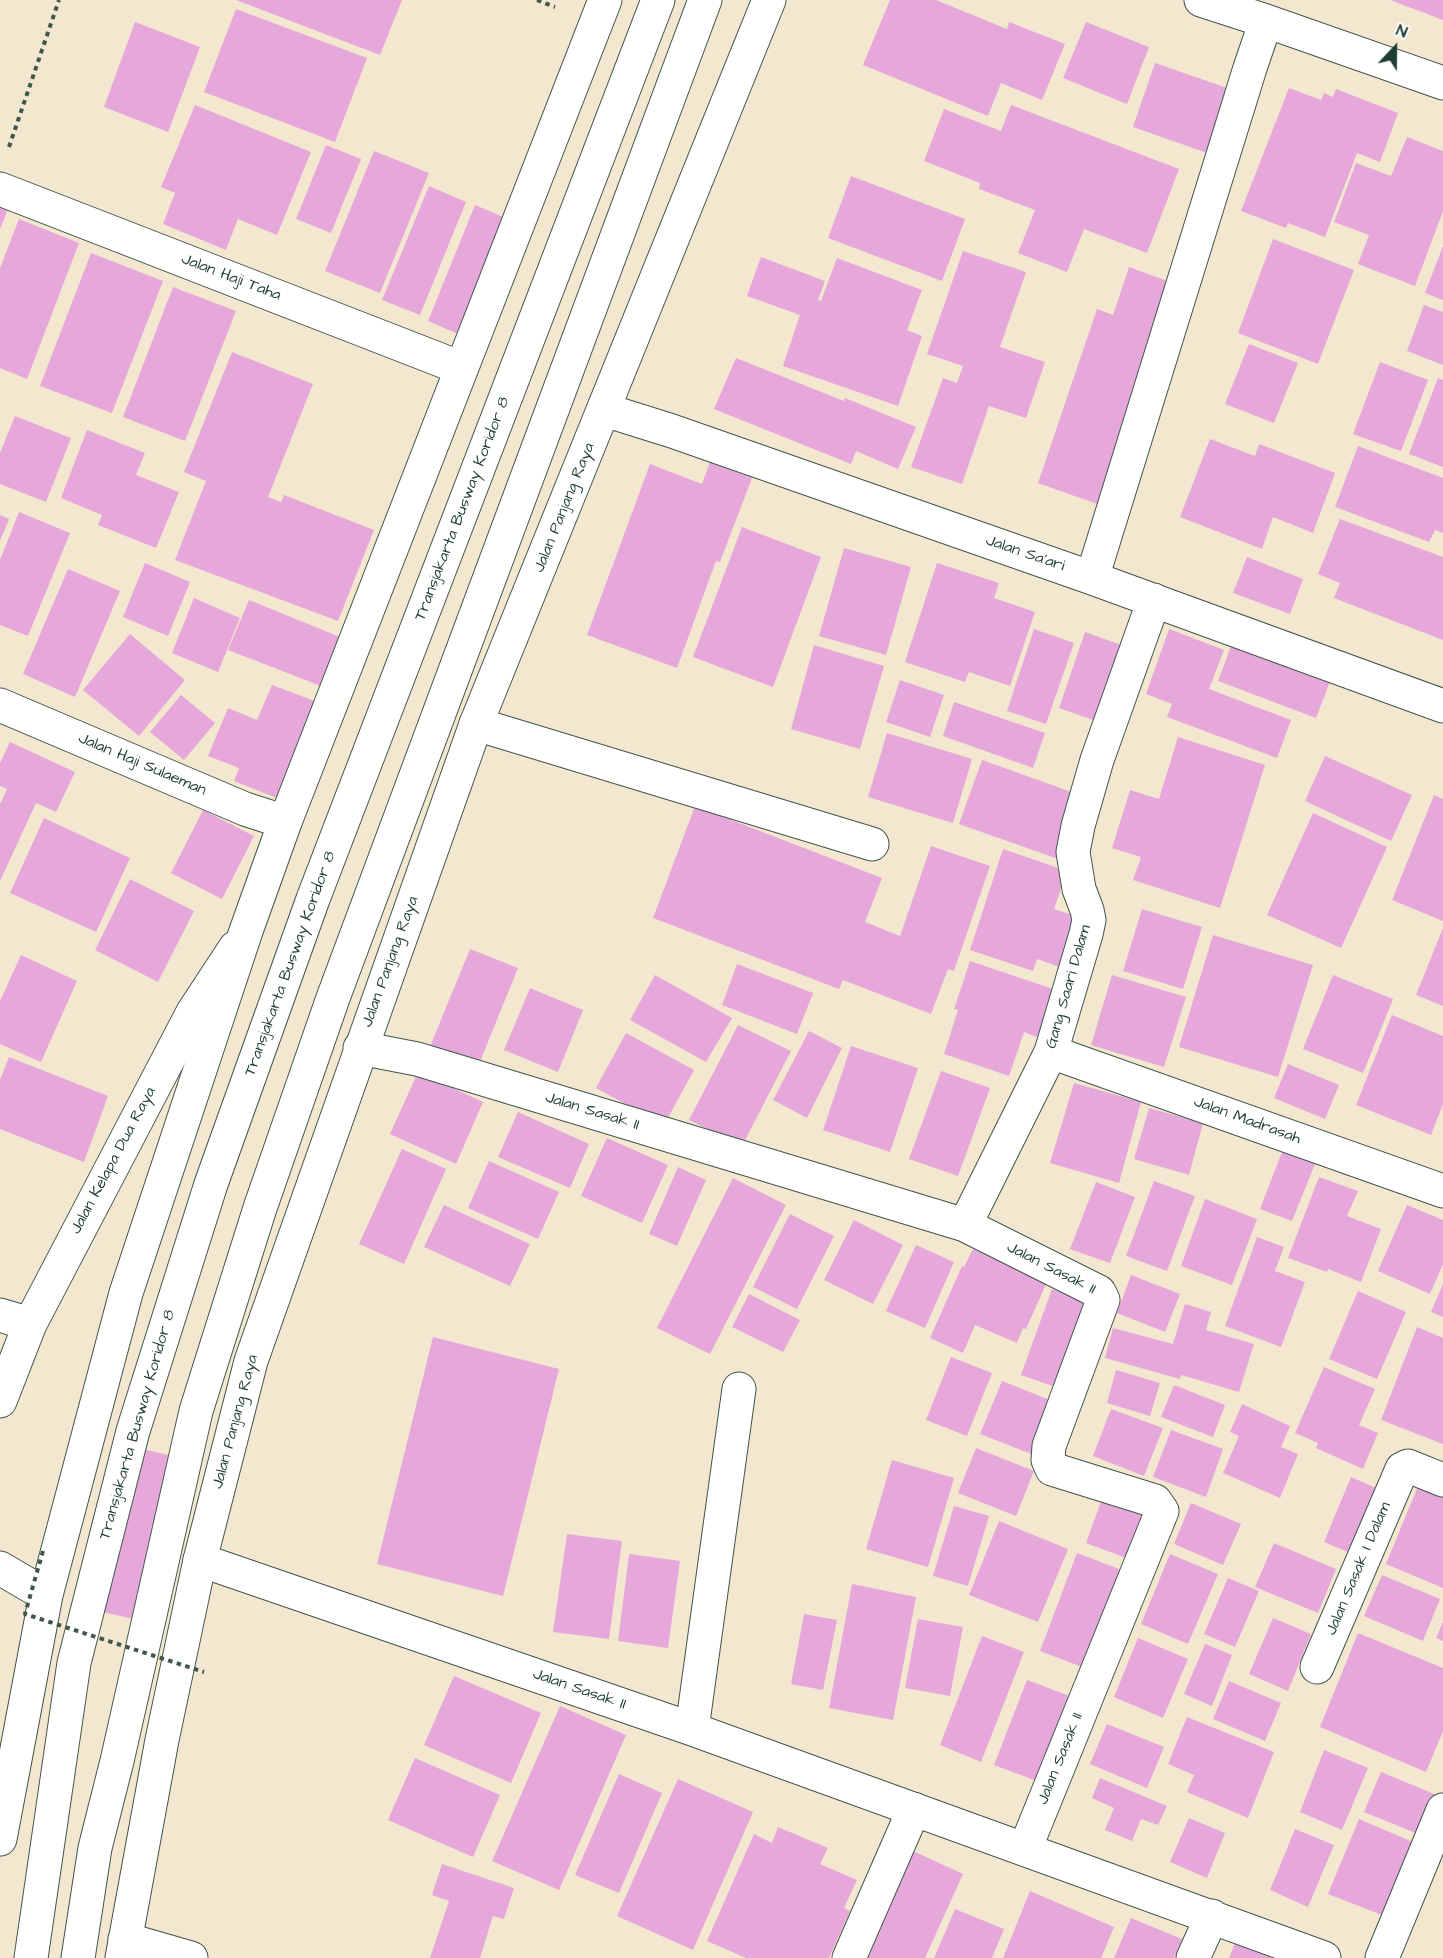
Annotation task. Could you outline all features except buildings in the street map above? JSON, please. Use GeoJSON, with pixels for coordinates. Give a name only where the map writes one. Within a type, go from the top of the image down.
{"type":"FeatureCollection","features":[{"type":"Feature","properties":{"kind":"street"},"geometry":{"type":"LineString","coordinates":[[0,1839],[46,1596],[126,1293],[246,931],[285,822],[605,0]]}},
{"type":"Feature","properties":{"kind":"street","name":"Transjakarta Busway Koridor 8"},"geometry":{"type":"LineString","coordinates":[[31,1958],[74,1663],[133,1431],[211,1184],[313,899],[658,0]]}},
{"type":"Feature","properties":{"kind":"street"},"geometry":{"type":"LineString","coordinates":[[78,1958],[95,1848],[117,1761],[196,1411],[260,1208],[333,998],[705,0]]}},
{"type":"Feature","properties":{"kind":"street","name":"Jalan Panjang Raya"},"geometry":{"type":"LineString","coordinates":[[124,1949],[162,1740],[200,1560],[251,1361],[476,724],[769,0]]}},
{"type":"Feature","properties":{"kind":"street"},"geometry":{"type":"LineString","coordinates":[[1202,0],[1443,83]]}},
{"type":"Feature","properties":{"kind":"street"},"geometry":{"type":"LineString","coordinates":[[1092,578],[1266,21]]}},
{"type":"Feature","properties":{"kind":"street","name":"Jalan Haji Taha"},"geometry":{"type":"LineString","coordinates":[[0,189],[461,368]]}},
{"type":"Feature","properties":{"kind":"street","name":"Jalan Sa'ari"},"geometry":{"type":"LineString","coordinates":[[605,410],[672,431],[1092,578],[1443,706]]}},
{"type":"Feature","properties":{"kind":"street","name":"Gang Saari Dalam"},"geometry":{"type":"LineString","coordinates":[[965,1225],[1051,1052],[1089,920],[1079,889],[1072,852],[1098,760],[1154,600]]}},
{"type":"Feature","properties":{"kind":"street","name":"Jalan Haji Sulaeman"},"geometry":{"type":"LineString","coordinates":[[0,705],[245,809],[285,822]]}},
{"type":"Feature","properties":{"kind":"street"},"geometry":{"type":"LineString","coordinates":[[476,724],[872,844]]}},
{"type":"Feature","properties":{"kind":"street","name":"Jalan Kelapa Dua Raya"},"geometry":{"type":"LineString","coordinates":[[0,1401],[15,1319],[188,1022],[246,931]]}},
{"type":"Feature","properties":{"kind":"street","name":"Jalan Sasak II"},"geometry":{"type":"LineString","coordinates":[[360,1048],[417,1059],[965,1225],[1099,1292],[1103,1300],[1049,1446],[1048,1460],[1052,1469],[1155,1501],[1162,1511],[1025,1849]]}},
{"type":"Feature","properties":{"kind":"street","name":"Jalan Madrasah"},"geometry":{"type":"LineString","coordinates":[[1051,1052],[1443,1191]]}},
{"type":"Feature","properties":{"kind":"street"},"geometry":{"type":"LineString","coordinates":[[692,1729],[739,1389]]}},
{"type":"Feature","properties":{"kind":"street","name":"Jalan Sasak I Dalam"},"geometry":{"type":"LineString","coordinates":[[1317,1667],[1401,1472],[1407,1466],[1443,1480]]}},
{"type":"Feature","properties":{"kind":"street","name":"Jalan Sasak II"},"geometry":{"type":"LineString","coordinates":[[200,1560],[692,1729],[1324,1958]]}},
{"type":"Feature","properties":{"kind":"street"},"geometry":{"type":"LineString","coordinates":[[0,1568],[46,1596]]}},
{"type":"Feature","properties":{"kind":"street"},"geometry":{"type":"LineString","coordinates":[[849,1958],[914,1809]]}},
{"type":"Feature","properties":{"kind":"street"},"geometry":{"type":"LineString","coordinates":[[1382,1958],[1443,1810]]}},
{"type":"Feature","properties":{"kind":"street"},"geometry":{"type":"LineString","coordinates":[[1193,1958],[1212,1916]]}},
{"type":"Feature","properties":{"kind":"street"},"geometry":{"type":"LineString","coordinates":[[124,1949],[191,1958]]}},
{"type":"Feature","properties":{"kind":"path"},"geometry":{"type":"LineString","coordinates":[[7,155],[59,0]]}},
{"type":"Feature","properties":{"kind":"path"},"geometry":{"type":"LineString","coordinates":[[537,0],[557,8]]}},
{"type":"Feature","properties":{"kind":"path"},"geometry":{"type":"LineString","coordinates":[[43,1551],[25,1614],[204,1672]]}}]}
